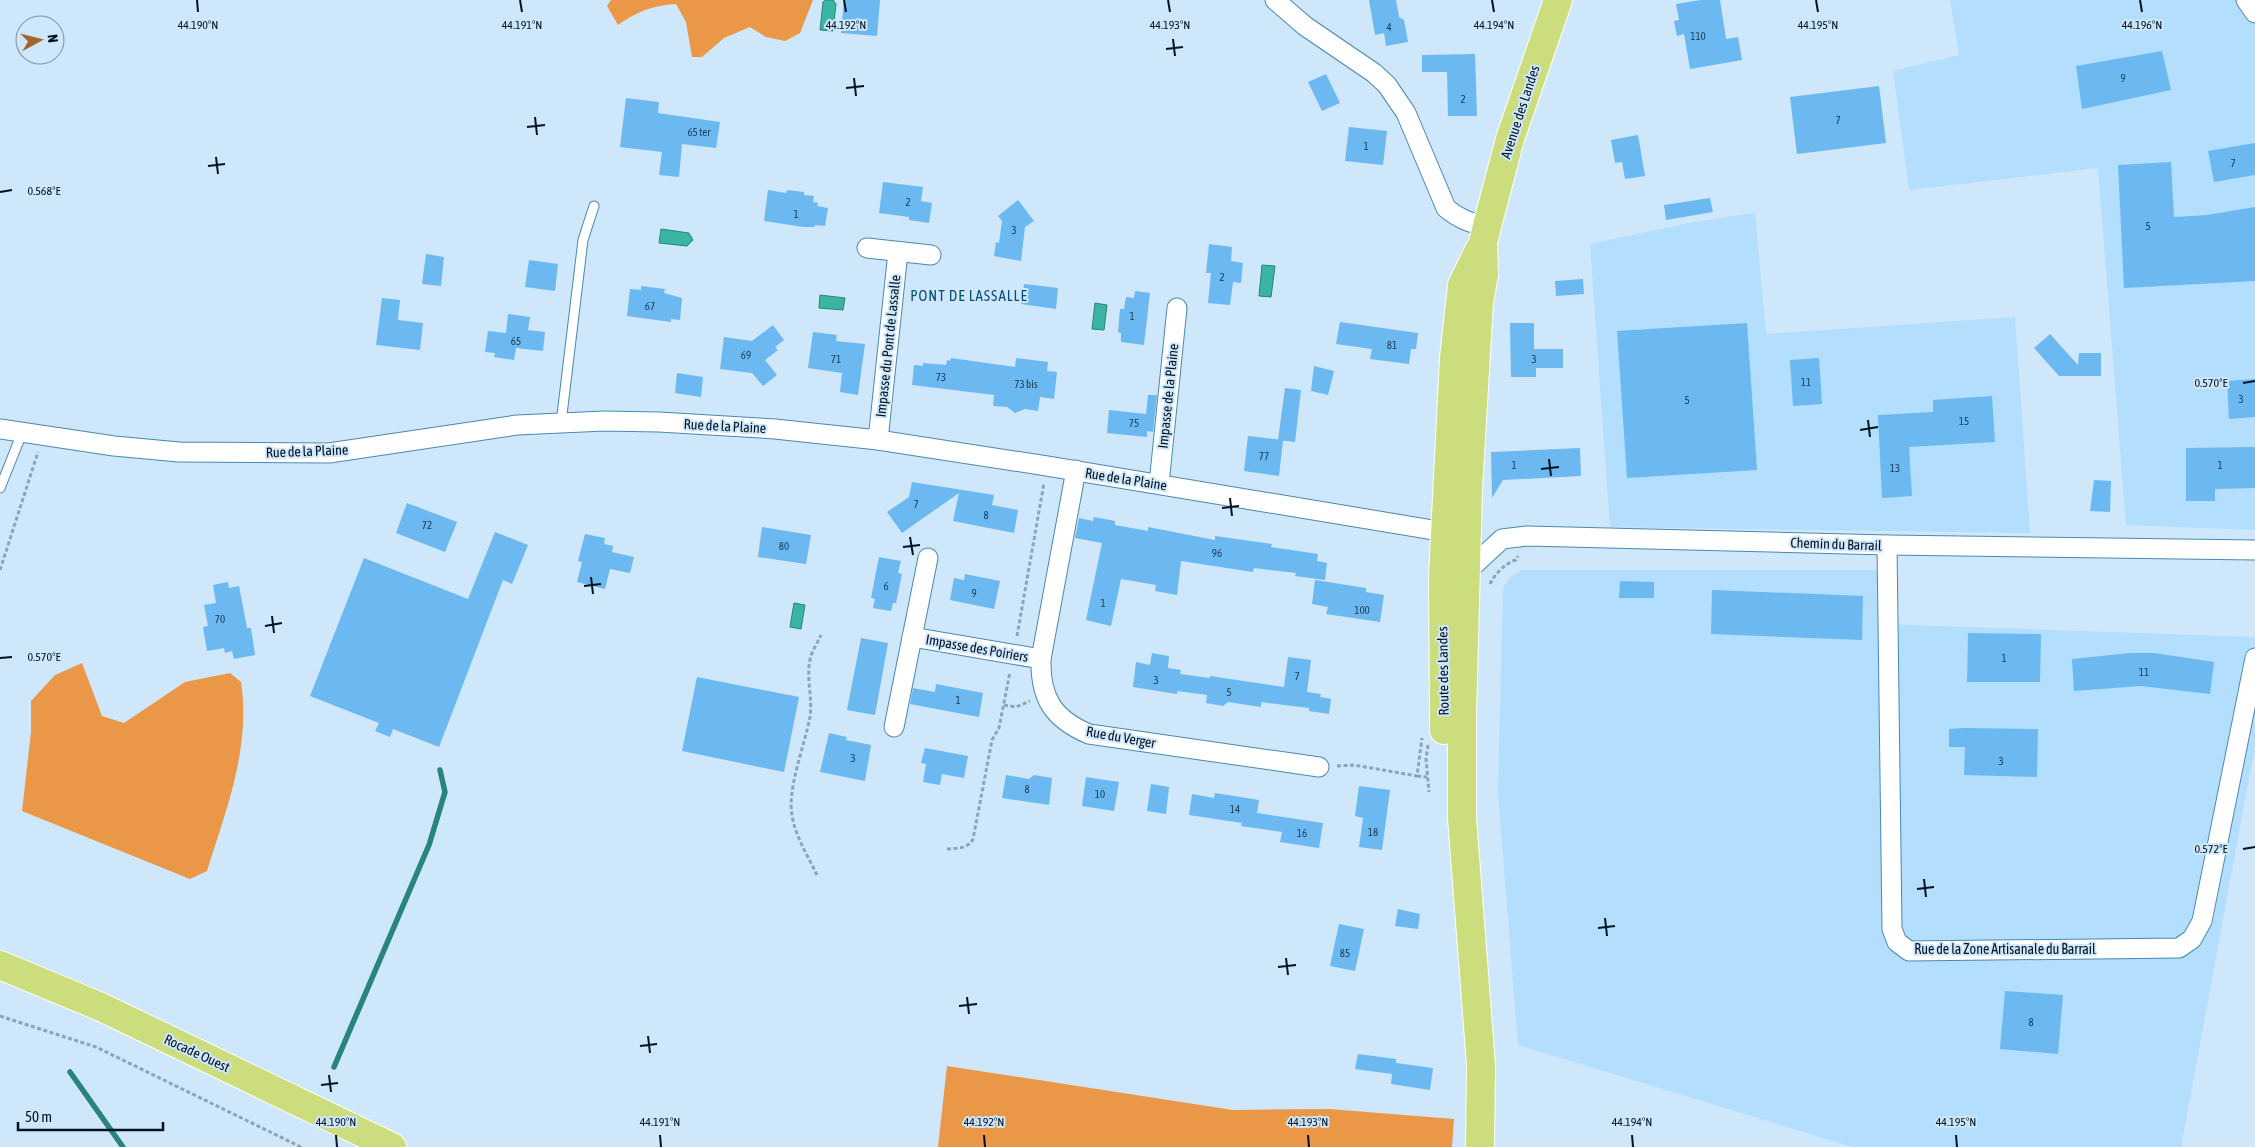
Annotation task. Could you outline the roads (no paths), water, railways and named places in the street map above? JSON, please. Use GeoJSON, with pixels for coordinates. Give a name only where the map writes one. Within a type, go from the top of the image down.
{"type":"FeatureCollection","features":[{"type":"Feature","properties":{"kind":"main road","name":"Avenue des Landes"},"geometry":{"type":"LineString","coordinates":[[1485,234],[1510,139],[1558,0]]}},
{"type":"Feature","properties":{"kind":"main road","name":"Route des Landes"},"geometry":{"type":"LineString","coordinates":[[1479,1102],[1459,933],[1444,736],[1443,576],[1454,358],[1462,285],[1485,234]]}},
{"type":"Feature","properties":{"kind":"main road","name":"Route des Landes"},"geometry":{"type":"LineString","coordinates":[[1480,1147],[1479,1102],[1481,1064],[1462,818],[1468,489],[1479,302],[1484,275],[1485,234]]}},
{"type":"Feature","properties":{"kind":"main road","name":"Rocade Ouest"},"geometry":{"type":"LineString","coordinates":[[0,965],[100,1007],[392,1147]]}},
{"type":"Feature","properties":{"kind":"street"},"geometry":{"type":"LineString","coordinates":[[1274,0],[1306,26],[1374,73],[1386,85],[1406,113],[1446,208],[1485,234]]}},
{"type":"Feature","properties":{"kind":"street"},"geometry":{"type":"LineString","coordinates":[[2246,0],[2255,12]]}},
{"type":"Feature","properties":{"kind":"street"},"geometry":{"type":"LineString","coordinates":[[867,248],[931,255]]}},
{"type":"Feature","properties":{"kind":"street","name":"Impasse du Pont de Lassalle"},"geometry":{"type":"LineString","coordinates":[[878,440],[898,252]]}},
{"type":"Feature","properties":{"kind":"street","name":"Impasse de la Plaine"},"geometry":{"type":"LineString","coordinates":[[1159,484],[1177,308]]}},
{"type":"Feature","properties":{"kind":"street","name":"Rue de la Plaine"},"geometry":{"type":"LineString","coordinates":[[0,429],[114,446],[179,452],[329,453],[517,425],[658,422],[775,429],[878,440],[1076,470],[1445,532]]}},
{"type":"Feature","properties":{"kind":"street","name":"Rue du Verger"},"geometry":{"type":"LineString","coordinates":[[1076,470],[1041,659],[1041,677],[1044,693],[1055,712],[1070,726],[1089,734],[1319,767]]}},
{"type":"Feature","properties":{"kind":"street"},"geometry":{"type":"LineString","coordinates":[[1445,532],[1466,564]]}},
{"type":"Feature","properties":{"kind":"street","name":"Chemin du Barrail"},"geometry":{"type":"LineString","coordinates":[[1466,564],[1475,564],[1502,539],[1527,536],[1887,545],[2255,550]]}},
{"type":"Feature","properties":{"kind":"street","name":"Rue de la Zone Artisanale du Barrail"},"geometry":{"type":"LineString","coordinates":[[1887,545],[1892,929],[1897,942],[1909,951],[2179,948],[2192,939],[2202,922],[2255,658]]}},
{"type":"Feature","properties":{"kind":"street","name":"Impasse des Poiriers"},"geometry":{"type":"LineString","coordinates":[[894,727],[928,558]]}},
{"type":"Feature","properties":{"kind":"street","name":"Impasse des Poiriers"},"geometry":{"type":"LineString","coordinates":[[912,637],[1041,659]]}},
{"type":"Feature","properties":{"kind":"lane"},"geometry":{"type":"LineString","coordinates":[[561,423],[583,240],[594,206]]}},
{"type":"Feature","properties":{"kind":"lane"},"geometry":{"type":"LineString","coordinates":[[0,488],[22,433]]}},
{"type":"Feature","properties":{"kind":"waterway"},"geometry":{"type":"LineString","coordinates":[[334,1067],[429,845],[445,792],[440,770]]}},
{"type":"Feature","properties":{"kind":"waterway"},"geometry":{"type":"LineString","coordinates":[[70,1072],[123,1147]]}},
{"type":"Feature","properties":{"kind":"district","name":"PONT DE LASSALLE"},"geometry":{"type":"Point","coordinates":[969,295]}}]}
